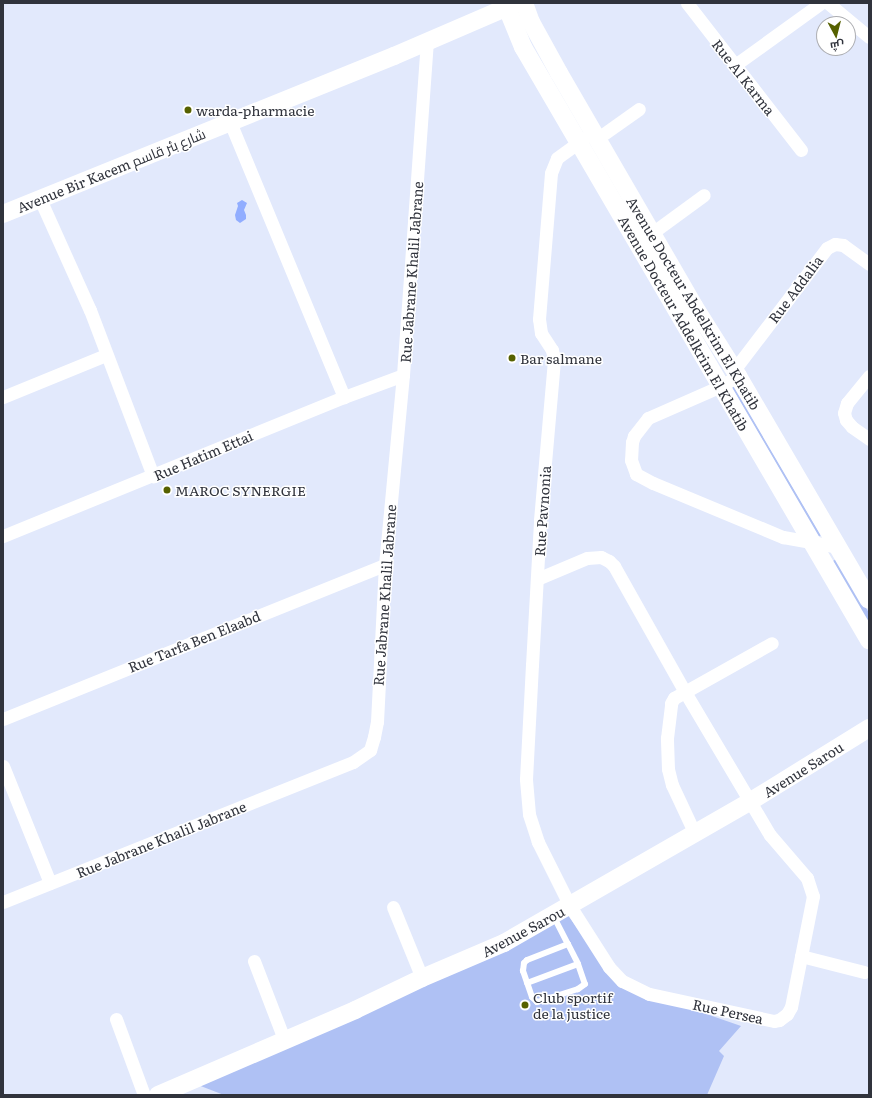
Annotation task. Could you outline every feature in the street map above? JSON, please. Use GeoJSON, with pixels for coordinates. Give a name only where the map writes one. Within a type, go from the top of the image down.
{"type":"FeatureCollection","features":[{"type":"Feature","properties":{"kind":"main road","name":"Avenue Docteur Abdelkrim El Khatib"},"geometry":{"type":"LineString","coordinates":[[524,3],[538,36],[652,233],[869,600]]}},
{"type":"Feature","properties":{"kind":"main road","name":"Avenue Bir Kacem شارع بئر قاسم"},"geometry":{"type":"LineString","coordinates":[[3,214],[427,42],[510,4]]}},
{"type":"Feature","properties":{"kind":"main road","name":"Avenue Docteur Addelkrim El Khatib"},"geometry":{"type":"LineString","coordinates":[[510,4],[523,47],[869,640]]}},
{"type":"Feature","properties":{"kind":"main road","name":"Avenue Sarou"},"geometry":{"type":"LineString","coordinates":[[158,1095],[284,1039],[355,1010],[422,978],[492,949],[553,916],[695,834],[869,728]]}},
{"type":"Feature","properties":{"kind":"street","name":"Rue Al Karma"},"geometry":{"type":"LineString","coordinates":[[687,3],[801,150]]}},
{"type":"Feature","properties":{"kind":"street"},"geometry":{"type":"LineString","coordinates":[[735,65],[821,3]]}},
{"type":"Feature","properties":{"kind":"street"},"geometry":{"type":"LineString","coordinates":[[828,3],[869,37]]}},
{"type":"Feature","properties":{"kind":"street","name":"Rue Jabrane Khalil Jabrane"},"geometry":{"type":"LineString","coordinates":[[3,902],[353,762],[366,754],[373,743],[376,722],[385,565],[403,375],[427,42]]}},
{"type":"Feature","properties":{"kind":"street","name":"Rue Pavnonia"},"geometry":{"type":"LineString","coordinates":[[570,906],[538,842],[528,808],[526,766],[537,579],[554,361],[552,350],[541,333],[539,320],[551,173],[557,158],[579,143],[596,135],[639,109]]}},
{"type":"Feature","properties":{"kind":"street"},"geometry":{"type":"LineString","coordinates":[[230,122],[344,397]]}},
{"type":"Feature","properties":{"kind":"street"},"geometry":{"type":"LineString","coordinates":[[652,233],[704,195]]}},
{"type":"Feature","properties":{"kind":"street"},"geometry":{"type":"LineString","coordinates":[[40,199],[90,310],[153,476]]}},
{"type":"Feature","properties":{"kind":"street","name":"Rue Addalia"},"geometry":{"type":"LineString","coordinates":[[736,373],[827,248],[835,244],[843,245],[869,264]]}},
{"type":"Feature","properties":{"kind":"street"},"geometry":{"type":"LineString","coordinates":[[3,397],[106,355]]}},
{"type":"Feature","properties":{"kind":"street"},"geometry":{"type":"LineString","coordinates":[[736,373],[721,386],[648,418],[634,436],[632,442],[631,460],[636,474],[783,537],[814,544],[839,547]]}},
{"type":"Feature","properties":{"kind":"street","name":"Rue Hatim Ettai"},"geometry":{"type":"LineString","coordinates":[[3,536],[344,397],[403,375]]}},
{"type":"Feature","properties":{"kind":"street"},"geometry":{"type":"LineString","coordinates":[[869,376],[847,403],[844,413],[846,420],[852,427],[869,439]]}},
{"type":"Feature","properties":{"kind":"street","name":"Rue Persea"},"geometry":{"type":"LineString","coordinates":[[537,579],[587,558],[600,557],[609,560],[618,572],[685,692],[770,835],[783,852],[804,872],[810,886],[812,896],[791,1007],[787,1014],[779,1020],[774,1021],[656,996],[632,987],[615,974],[570,906]]}},
{"type":"Feature","properties":{"kind":"street","name":"Rue Tarfa Ben Elaabd"},"geometry":{"type":"LineString","coordinates":[[3,719],[385,565]]}},
{"type":"Feature","properties":{"kind":"street"},"geometry":{"type":"LineString","coordinates":[[695,834],[672,785],[667,764],[670,709],[674,698],[772,643]]}},
{"type":"Feature","properties":{"kind":"street"},"geometry":{"type":"LineString","coordinates":[[3,766],[50,883]]}},
{"type":"Feature","properties":{"kind":"street"},"geometry":{"type":"LineString","coordinates":[[393,907],[422,978]]}},
{"type":"Feature","properties":{"kind":"street"},"geometry":{"type":"LineString","coordinates":[[801,956],[864,972]]}},
{"type":"Feature","properties":{"kind":"street"},"geometry":{"type":"LineString","coordinates":[[254,961],[284,1039]]}},
{"type":"Feature","properties":{"kind":"street"},"geometry":{"type":"LineString","coordinates":[[116,1019],[144,1095]]}},
{"type":"Feature","properties":{"kind":"lane"},"geometry":{"type":"LineString","coordinates":[[553,916],[568,944],[578,964],[585,984],[578,989],[537,1002],[532,997],[527,983],[523,971],[524,963],[527,960],[568,944]]}},
{"type":"Feature","properties":{"kind":"lane"},"geometry":{"type":"LineString","coordinates":[[527,983],[578,964]]}},
{"type":"Feature","properties":{"kind":"shaded area"},"geometry":{"type":"Polygon","coordinates":[[[242,200],[247,203],[244,210],[246,219],[240,223],[236,220],[235,215],[238,206],[237,203],[242,200]]]}},
{"type":"Feature","properties":{"kind":"shaded area"},"geometry":{"type":"Polygon","coordinates":[[[732,384],[821,535],[820,536],[818,536],[731,386],[732,384]]]}},
{"type":"Feature","properties":{"kind":"shaded area"},"geometry":{"type":"Polygon","coordinates":[[[836,559],[839,561],[869,613],[869,626],[833,561],[836,559]]]}},
{"type":"Feature","properties":{"kind":"shaded area","name":"Club sportif de la justice"},"geometry":{"type":"Polygon","coordinates":[[[567,914],[617,983],[741,1026],[719,1051],[724,1056],[707,1095],[224,1095],[198,1085],[567,914]]]}},
{"type":"Feature","properties":{"kind":"place","name":"warda-pharmacie"},"geometry":{"type":"Point","coordinates":[188,110]}},
{"type":"Feature","properties":{"kind":"place","name":"Bar salmane"},"geometry":{"type":"Point","coordinates":[512,358]}},
{"type":"Feature","properties":{"kind":"place","name":"MAROC SYNERGIE"},"geometry":{"type":"Point","coordinates":[167,490]}},
{"type":"Feature","properties":{"kind":"place","name":"Club sportif de la justice"},"geometry":{"type":"Point","coordinates":[525,1005]}}]}
